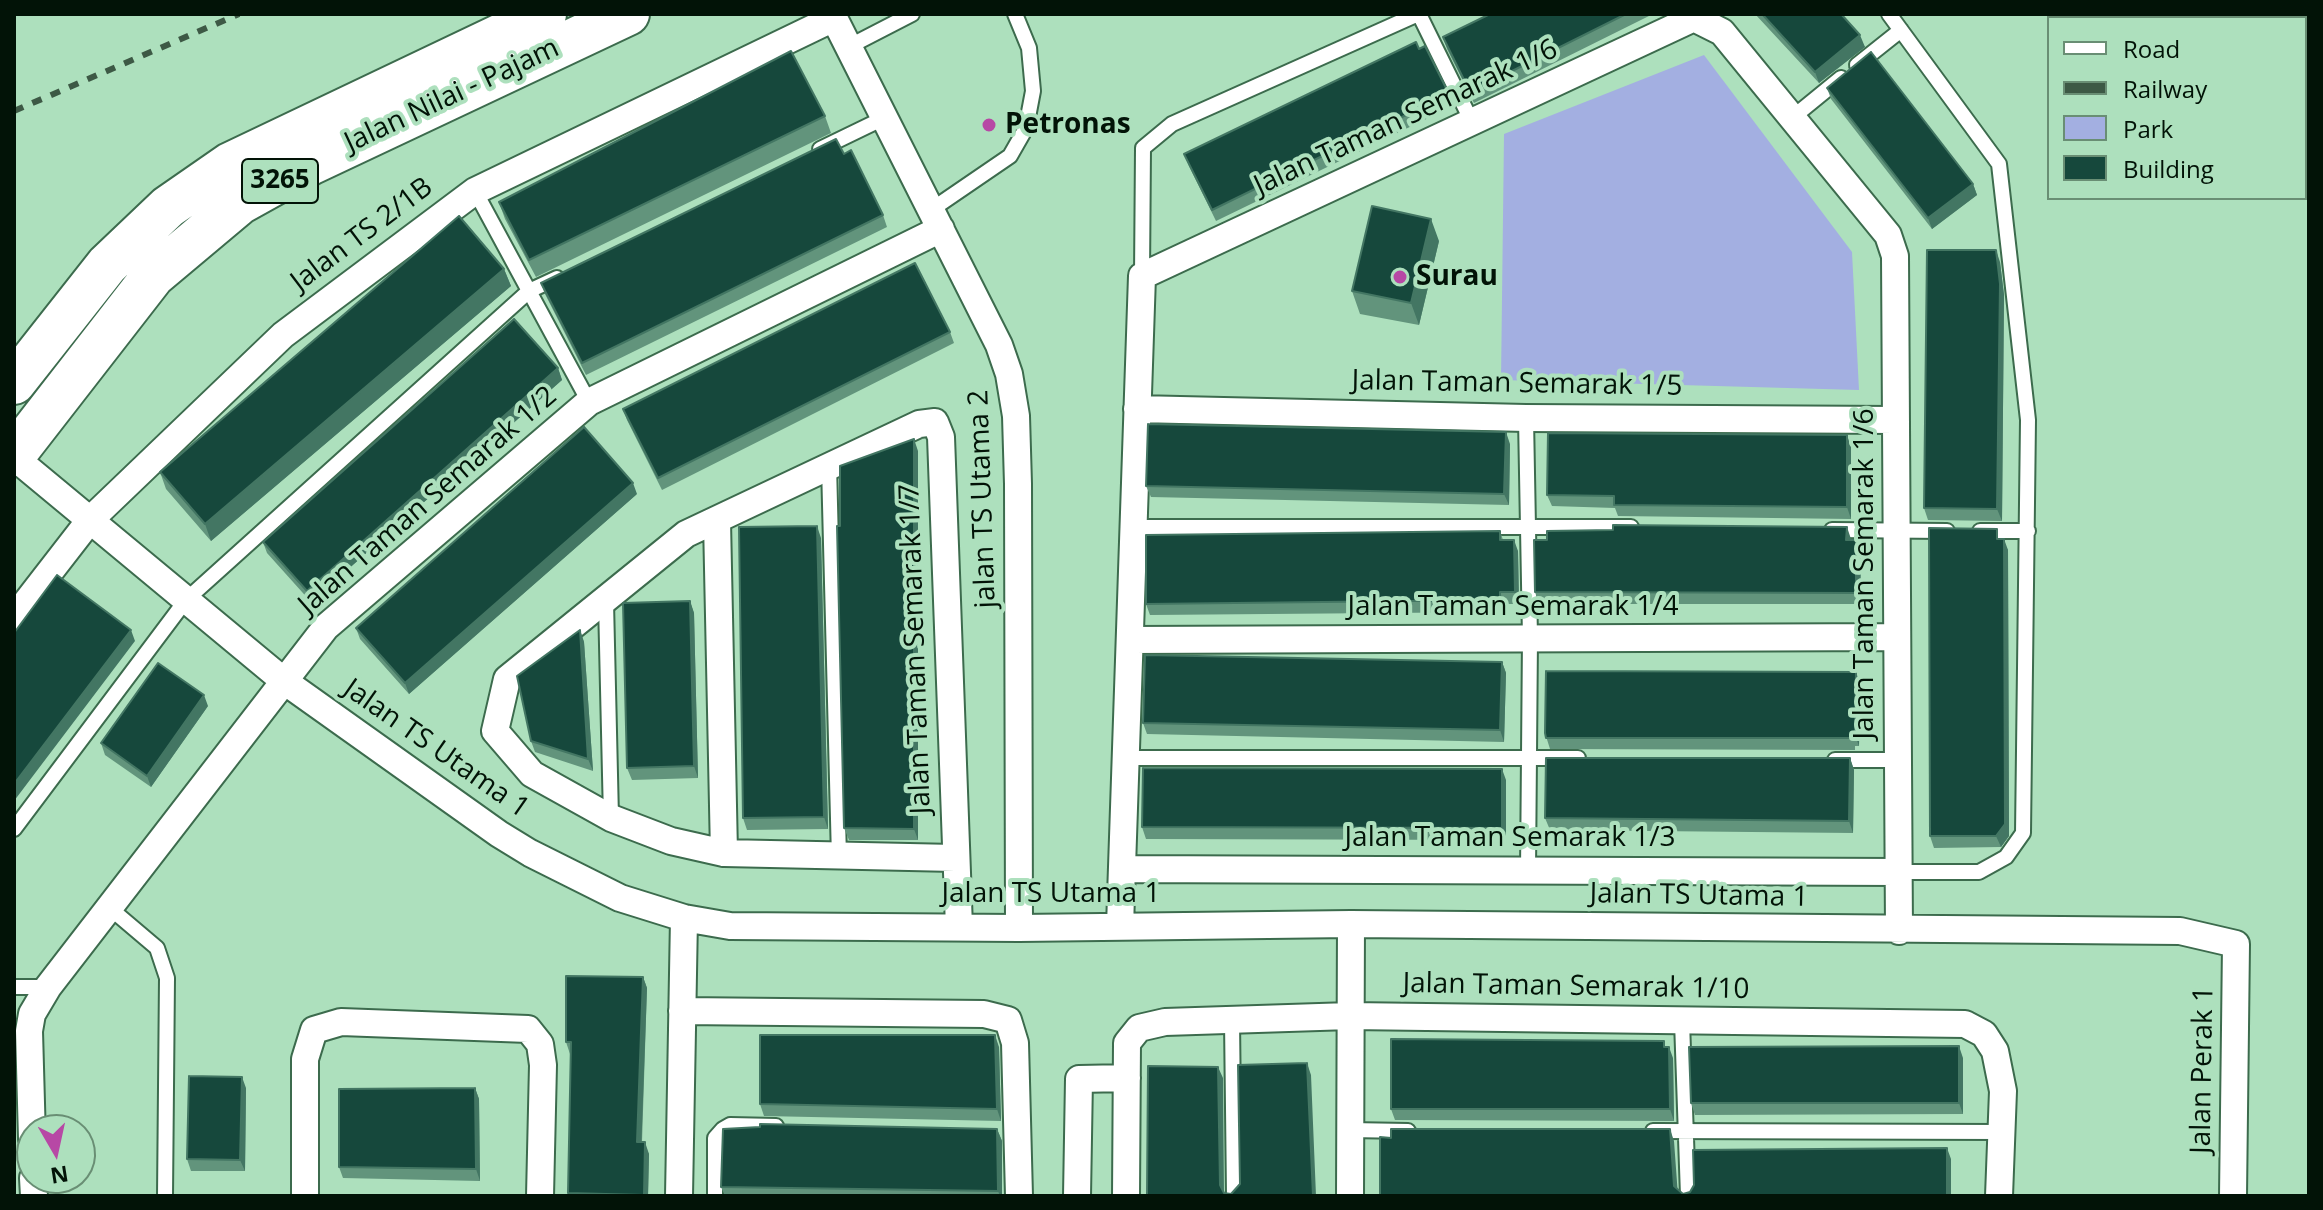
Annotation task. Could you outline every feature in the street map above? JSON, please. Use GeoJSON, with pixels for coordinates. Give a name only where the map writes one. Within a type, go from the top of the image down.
{"type":"FeatureCollection","features":[{"type":"Feature","properties":{"kind":"main road","name":"Jalan Nilai - Pajam"},"geometry":{"type":"LineString","coordinates":[[14,383],[107,265],[168,207],[218,173],[545,14]]}},
{"type":"Feature","properties":{"kind":"main road","name":"Jalan Nilai - Pajam"},"geometry":{"type":"LineString","coordinates":[[14,456],[153,276],[240,203],[378,131],[628,14]]}},
{"type":"Feature","properties":{"kind":"street","name":"jalan TS Utama 2"},"geometry":{"type":"LineString","coordinates":[[833,16],[999,345],[1016,416],[1019,928]]}},
{"type":"Feature","properties":{"kind":"street","name":"Jalan TS 2/1B"},"geometry":{"type":"LineString","coordinates":[[14,618],[90,520],[283,335],[475,191],[833,16]]}},
{"type":"Feature","properties":{"kind":"street","name":"Jalan Taman Semarak 1/6"},"geometry":{"type":"LineString","coordinates":[[1142,276],[1694,18],[1722,32],[1888,235],[1895,256],[1899,931]]}},
{"type":"Feature","properties":{"kind":"street","name":"Jalan Taman Semarak 1/2"},"geometry":{"type":"LineString","coordinates":[[31,1114],[29,1031],[32,1014],[48,987],[326,627],[589,402],[936,220]]}},
{"type":"Feature","properties":{"kind":"street"},"geometry":{"type":"LineString","coordinates":[[1120,926],[1142,276]]}},
{"type":"Feature","properties":{"kind":"street","name":"Jalan Taman Semarak 1/5"},"geometry":{"type":"LineString","coordinates":[[1137,409],[1526,418],[1896,420]]}},
{"type":"Feature","properties":{"kind":"street","name":"Jalan Taman Semarak 1/7"},"geometry":{"type":"LineString","coordinates":[[829,465],[919,424],[935,422],[941,437],[959,927]]}},
{"type":"Feature","properties":{"kind":"street","name":"Jalan TS Utama 1"},"geometry":{"type":"LineString","coordinates":[[14,456],[284,681],[530,853],[620,898],[684,918],[730,926],[1019,928],[1351,924],[2180,931],[2236,944]]}},
{"type":"Feature","properties":{"kind":"street"},"geometry":{"type":"LineString","coordinates":[[829,465],[686,534],[606,602],[507,679],[495,731],[532,774],[611,818],[671,841],[724,853],[839,858],[955,858]]}},
{"type":"Feature","properties":{"kind":"street"},"geometry":{"type":"LineString","coordinates":[[717,521],[724,853]]}},
{"type":"Feature","properties":{"kind":"street","name":"Jalan Taman Semarak 1/4"},"geometry":{"type":"LineString","coordinates":[[1130,640],[1897,637]]}},
{"type":"Feature","properties":{"kind":"street","name":"Jalan Taman Semarak 1/3"},"geometry":{"type":"LineString","coordinates":[[1122,869],[1899,872]]}},
{"type":"Feature","properties":{"kind":"street"},"geometry":{"type":"LineString","coordinates":[[679,1196],[684,918]]}},
{"type":"Feature","properties":{"kind":"street"},"geometry":{"type":"LineString","coordinates":[[1350,1196],[1351,924]]}},
{"type":"Feature","properties":{"kind":"street","name":"Jalan Perak 1"},"geometry":{"type":"LineString","coordinates":[[2233,1196],[2236,944]]}},
{"type":"Feature","properties":{"kind":"street"},"geometry":{"type":"LineString","coordinates":[[682,1011],[984,1014],[1008,1020],[1015,1043],[1012,1131],[1019,1196]]}},
{"type":"Feature","properties":{"kind":"street","name":"Jalan Taman Semarak 1/10"},"geometry":{"type":"LineString","coordinates":[[1127,1078],[1127,1043],[1139,1028],[1165,1022],[1350,1016],[1965,1024],[1984,1034],[1995,1051],[2003,1091],[2002,1132]]}},
{"type":"Feature","properties":{"kind":"street"},"geometry":{"type":"LineString","coordinates":[[305,1196],[305,1059],[314,1030],[341,1022],[528,1029],[540,1044],[543,1065],[540,1196]]}},
{"type":"Feature","properties":{"kind":"street"},"geometry":{"type":"LineString","coordinates":[[1077,1196],[1079,1079],[1127,1078],[1126,1196]]}},
{"type":"Feature","properties":{"kind":"street"},"geometry":{"type":"LineString","coordinates":[[1999,1196],[2002,1132]]}},
{"type":"Feature","properties":{"kind":"lane"},"geometry":{"type":"LineString","coordinates":[[848,47],[912,14]]}},
{"type":"Feature","properties":{"kind":"lane"},"geometry":{"type":"LineString","coordinates":[[936,220],[1010,156],[1026,128],[1033,91],[1029,48],[1015,14]]}},
{"type":"Feature","properties":{"kind":"lane"},"geometry":{"type":"LineString","coordinates":[[1142,276],[1143,148],[1172,124],[1419,14],[1472,122]]}},
{"type":"Feature","properties":{"kind":"lane"},"geometry":{"type":"LineString","coordinates":[[1889,14],[1999,164],[2028,420],[2023,833],[2006,857],[1979,872],[1899,872]]}},
{"type":"Feature","properties":{"kind":"lane"},"geometry":{"type":"LineString","coordinates":[[1792,118],[1901,30]]}},
{"type":"Feature","properties":{"kind":"lane"},"geometry":{"type":"LineString","coordinates":[[799,160],[884,118]]}},
{"type":"Feature","properties":{"kind":"lane"},"geometry":{"type":"LineString","coordinates":[[475,191],[589,402]]}},
{"type":"Feature","properties":{"kind":"lane"},"geometry":{"type":"LineString","coordinates":[[14,829],[186,600],[529,291],[572,270]]}},
{"type":"Feature","properties":{"kind":"lane"},"geometry":{"type":"LineString","coordinates":[[1526,418],[1530,638],[1528,871]]}},
{"type":"Feature","properties":{"kind":"lane"},"geometry":{"type":"LineString","coordinates":[[829,465],[839,858]]}},
{"type":"Feature","properties":{"kind":"lane"},"geometry":{"type":"LineString","coordinates":[[1133,527],[1641,527]]}},
{"type":"Feature","properties":{"kind":"lane"},"geometry":{"type":"LineString","coordinates":[[1817,530],[2028,531]]}},
{"type":"Feature","properties":{"kind":"lane"},"geometry":{"type":"LineString","coordinates":[[606,602],[611,818]]}},
{"type":"Feature","properties":{"kind":"lane"},"geometry":{"type":"LineString","coordinates":[[1126,758],[1590,758]]}},
{"type":"Feature","properties":{"kind":"lane"},"geometry":{"type":"LineString","coordinates":[[1821,760],[1898,760]]}},
{"type":"Feature","properties":{"kind":"lane"},"geometry":{"type":"LineString","coordinates":[[111,909],[157,948],[167,978],[165,1196]]}},
{"type":"Feature","properties":{"kind":"lane"},"geometry":{"type":"LineString","coordinates":[[14,987],[48,987]]}},
{"type":"Feature","properties":{"kind":"lane"},"geometry":{"type":"LineString","coordinates":[[1232,1020],[1234,1196]]}},
{"type":"Feature","properties":{"kind":"lane"},"geometry":{"type":"LineString","coordinates":[[1682,1021],[1688,1196]]}},
{"type":"Feature","properties":{"kind":"lane"},"geometry":{"type":"LineString","coordinates":[[715,1196],[715,1138],[723,1129],[730,1125],[791,1127]]}},
{"type":"Feature","properties":{"kind":"lane"},"geometry":{"type":"LineString","coordinates":[[1349,1130],[1426,1131]]}},
{"type":"Feature","properties":{"kind":"lane"},"geometry":{"type":"LineString","coordinates":[[1640,1131],[2002,1132]]}},
{"type":"Feature","properties":{"kind":"green space"},"geometry":{"type":"Polygon","coordinates":[[[1704,55],[1852,252],[1859,390],[1501,380],[1504,134],[1704,55]]]}},
{"type":"Feature","properties":{"kind":"building"},"geometry":{"type":"Polygon","coordinates":[[[1490,14],[1626,14],[1470,92],[1443,37],[1490,14]]]}},
{"type":"Feature","properties":{"kind":"building"},"geometry":{"type":"Polygon","coordinates":[[[1762,14],[1841,14],[1860,35],[1815,72],[1762,14]]]}},
{"type":"Feature","properties":{"kind":"building"},"geometry":{"type":"Polygon","coordinates":[[[1416,42],[1419,49],[1425,46],[1449,94],[1212,210],[1184,154],[1416,42]]]}},
{"type":"Feature","properties":{"kind":"building"},"geometry":{"type":"Polygon","coordinates":[[[791,51],[825,116],[529,260],[499,202],[791,51]]]}},
{"type":"Feature","properties":{"kind":"building"},"geometry":{"type":"Polygon","coordinates":[[[1871,52],[1973,184],[1928,218],[1827,88],[1871,52]]]}},
{"type":"Feature","properties":{"kind":"building"},"geometry":{"type":"Polygon","coordinates":[[[836,139],[844,154],[851,150],[883,215],[582,363],[541,283],[836,139]]]}},
{"type":"Feature","properties":{"kind":"building","name":"Surau"},"geometry":{"type":"Polygon","coordinates":[[[1372,206],[1431,219],[1411,303],[1352,291],[1372,206]]]}},
{"type":"Feature","properties":{"kind":"building"},"geometry":{"type":"Polygon","coordinates":[[[459,216],[504,269],[205,524],[160,472],[459,216]]]}},
{"type":"Feature","properties":{"kind":"building"},"geometry":{"type":"Polygon","coordinates":[[[1927,250],[1996,250],[2000,284],[1997,509],[1924,508],[1927,250]]]}},
{"type":"Feature","properties":{"kind":"building"},"geometry":{"type":"Polygon","coordinates":[[[915,263],[950,332],[658,478],[623,409],[915,263]]]}},
{"type":"Feature","properties":{"kind":"building"},"geometry":{"type":"Polygon","coordinates":[[[514,319],[558,368],[307,591],[263,542],[514,319]]]}},
{"type":"Feature","properties":{"kind":"building"},"geometry":{"type":"Polygon","coordinates":[[[1148,424],[1506,432],[1504,494],[1146,486],[1148,424]]]}},
{"type":"Feature","properties":{"kind":"building"},"geometry":{"type":"Polygon","coordinates":[[[584,427],[633,483],[405,683],[356,628],[584,427]]]}},
{"type":"Feature","properties":{"kind":"building"},"geometry":{"type":"Polygon","coordinates":[[[1548,433],[1847,435],[1847,507],[1614,505],[1614,496],[1547,495],[1548,433]]]}},
{"type":"Feature","properties":{"kind":"building"},"geometry":{"type":"Polygon","coordinates":[[[914,439],[914,829],[844,828],[837,526],[840,526],[840,466],[914,439]]]}},
{"type":"Feature","properties":{"kind":"building"},"geometry":{"type":"Polygon","coordinates":[[[1613,525],[1847,527],[1846,540],[1856,540],[1856,593],[1535,592],[1534,540],[1547,540],[1547,531],[1613,530],[1613,525]]]}},
{"type":"Feature","properties":{"kind":"building"},"geometry":{"type":"Polygon","coordinates":[[[817,526],[824,817],[743,818],[739,527],[817,526]]]}},
{"type":"Feature","properties":{"kind":"building"},"geometry":{"type":"Polygon","coordinates":[[[1929,528],[1997,529],[1997,539],[2004,539],[2005,824],[1996,836],[1930,836],[1929,528]]]}},
{"type":"Feature","properties":{"kind":"building"},"geometry":{"type":"Polygon","coordinates":[[[1500,531],[1500,540],[1514,540],[1515,592],[1500,592],[1500,600],[1146,604],[1146,535],[1500,531]]]}},
{"type":"Feature","properties":{"kind":"building"},"geometry":{"type":"Polygon","coordinates":[[[57,575],[131,630],[14,784],[14,633],[57,575]]]}},
{"type":"Feature","properties":{"kind":"building"},"geometry":{"type":"Polygon","coordinates":[[[690,601],[694,766],[627,768],[623,603],[690,601]]]}},
{"type":"Feature","properties":{"kind":"building"},"geometry":{"type":"Polygon","coordinates":[[[580,630],[588,759],[531,741],[517,676],[580,630]]]}},
{"type":"Feature","properties":{"kind":"building"},"geometry":{"type":"Polygon","coordinates":[[[1145,655],[1502,662],[1500,730],[1143,723],[1145,655]]]}},
{"type":"Feature","properties":{"kind":"building"},"geometry":{"type":"Polygon","coordinates":[[[158,663],[204,695],[147,776],[101,743],[158,663]]]}},
{"type":"Feature","properties":{"kind":"building"},"geometry":{"type":"Polygon","coordinates":[[[1546,671],[1856,672],[1855,735],[1851,738],[1546,738],[1546,671]]]}},
{"type":"Feature","properties":{"kind":"building"},"geometry":{"type":"Polygon","coordinates":[[[1546,758],[1850,758],[1849,821],[1545,818],[1546,758]]]}},
{"type":"Feature","properties":{"kind":"building"},"geometry":{"type":"Polygon","coordinates":[[[1143,768],[1502,769],[1502,828],[1142,827],[1143,768]]]}},
{"type":"Feature","properties":{"kind":"building"},"geometry":{"type":"Polygon","coordinates":[[[566,976],[643,977],[637,1142],[645,1142],[644,1195],[568,1193],[571,1042],[566,1042],[566,976]]]}},
{"type":"Feature","properties":{"kind":"building"},"geometry":{"type":"Polygon","coordinates":[[[760,1035],[995,1035],[997,1109],[760,1104],[760,1035]]]}},
{"type":"Feature","properties":{"kind":"building"},"geometry":{"type":"Polygon","coordinates":[[[1391,1039],[1664,1041],[1664,1047],[1669,1047],[1670,1109],[1391,1109],[1391,1039]]]}},
{"type":"Feature","properties":{"kind":"building"},"geometry":{"type":"Polygon","coordinates":[[[1959,1046],[1959,1103],[1691,1103],[1689,1047],[1959,1046]]]}},
{"type":"Feature","properties":{"kind":"building"},"geometry":{"type":"Polygon","coordinates":[[[1307,1063],[1313,1196],[1147,1196],[1148,1066],[1218,1067],[1220,1185],[1224,1193],[1231,1194],[1240,1184],[1238,1065],[1307,1063]]]}},
{"type":"Feature","properties":{"kind":"building"},"geometry":{"type":"Polygon","coordinates":[[[189,1076],[242,1077],[240,1160],[187,1159],[189,1076]]]}},
{"type":"Feature","properties":{"kind":"building"},"geometry":{"type":"Polygon","coordinates":[[[475,1088],[476,1169],[339,1167],[339,1089],[475,1088]]]}},
{"type":"Feature","properties":{"kind":"building"},"geometry":{"type":"Polygon","coordinates":[[[760,1124],[997,1129],[998,1191],[721,1187],[723,1129],[760,1127],[760,1124]]]}},
{"type":"Feature","properties":{"kind":"building"},"geometry":{"type":"Polygon","coordinates":[[[1391,1129],[1670,1129],[1674,1186],[1683,1194],[1690,1192],[1694,1185],[1693,1150],[1947,1148],[1947,1196],[1380,1196],[1380,1137],[1391,1138],[1391,1129]]]}},
{"type":"Feature","properties":{"kind":"railway"},"geometry":{"type":"LineString","coordinates":[[14,111],[239,14]]}},
{"type":"Feature","properties":{"kind":"place","name":"Petronas"},"geometry":{"type":"Point","coordinates":[989,125]}},
{"type":"Feature","properties":{"kind":"place","name":"Surau"},"geometry":{"type":"Point","coordinates":[1400,277]}}]}
